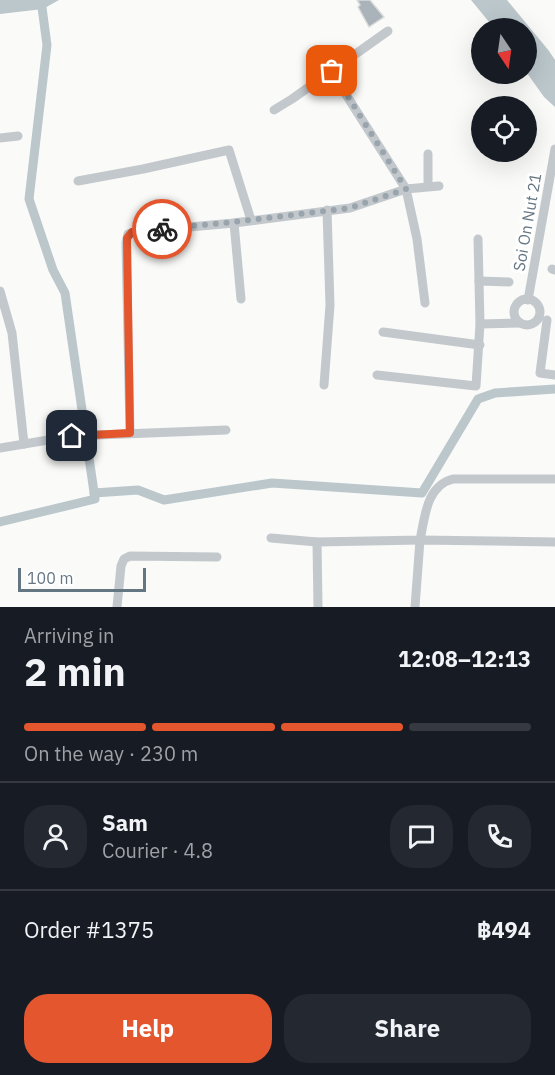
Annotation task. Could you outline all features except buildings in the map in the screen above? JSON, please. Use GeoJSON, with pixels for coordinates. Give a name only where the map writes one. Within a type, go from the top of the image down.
{"type":"FeatureCollection","features":[{"type":"Feature","properties":{"kind":"street"},"geometry":{"type":"LineString","coordinates":[[274,110],[388,32]]}},
{"type":"Feature","properties":{"kind":"street"},"geometry":{"type":"LineString","coordinates":[[332,71],[406,189],[417,239],[425,303]]}},
{"type":"Feature","properties":{"kind":"street"},"geometry":{"type":"LineString","coordinates":[[0,138],[18,136]]}},
{"type":"Feature","properties":{"kind":"street","name":"Soi On Nut 21"},"geometry":{"type":"LineString","coordinates":[[520,323],[514,316],[515,308],[520,301],[528,300],[555,149]]}},
{"type":"Feature","properties":{"kind":"street"},"geometry":{"type":"LineString","coordinates":[[78,181],[229,150],[251,220]]}},
{"type":"Feature","properties":{"kind":"street"},"geometry":{"type":"LineString","coordinates":[[428,154],[428,186]]}},
{"type":"Feature","properties":{"kind":"street"},"geometry":{"type":"LineString","coordinates":[[130,433],[126,243],[128,234],[350,208],[406,189],[439,186]]}},
{"type":"Feature","properties":{"kind":"street"},"geometry":{"type":"LineString","coordinates":[[324,385],[330,306],[327,210]]}},
{"type":"Feature","properties":{"kind":"street"},"geometry":{"type":"LineString","coordinates":[[234,222],[241,299]]}},
{"type":"Feature","properties":{"kind":"street"},"geometry":{"type":"LineString","coordinates":[[376,375],[477,386],[480,345],[478,239]]}},
{"type":"Feature","properties":{"kind":"street"},"geometry":{"type":"LineString","coordinates":[[479,280],[509,282]]}},
{"type":"Feature","properties":{"kind":"street"},"geometry":{"type":"LineString","coordinates":[[0,291],[12,333],[24,444]]}},
{"type":"Feature","properties":{"kind":"street"},"geometry":{"type":"LineString","coordinates":[[528,300],[538,306],[547,320],[540,373],[555,375]]}},
{"type":"Feature","properties":{"kind":"street"},"geometry":{"type":"LineString","coordinates":[[480,324],[520,323],[528,325],[547,320]]}},
{"type":"Feature","properties":{"kind":"street"},"geometry":{"type":"LineString","coordinates":[[383,332],[480,345]]}},
{"type":"Feature","properties":{"kind":"street"},"geometry":{"type":"LineString","coordinates":[[0,448],[72,436],[226,430]]}},
{"type":"Feature","properties":{"kind":"street"},"geometry":{"type":"LineString","coordinates":[[415,607],[420,540],[431,497],[440,484],[453,479],[555,480]]}},
{"type":"Feature","properties":{"kind":"street"},"geometry":{"type":"LineString","coordinates":[[271,538],[317,542],[420,540],[555,542]]}},
{"type":"Feature","properties":{"kind":"street"},"geometry":{"type":"LineString","coordinates":[[317,542],[318,607]]}},
{"type":"Feature","properties":{"kind":"street"},"geometry":{"type":"LineString","coordinates":[[117,607],[121,566],[124,559],[130,556],[217,556]]}},
{"type":"Feature","properties":{"kind":"shaded area"},"geometry":{"type":"Polygon","coordinates":[[[0,0],[59,0],[43,9],[0,14],[0,0]]]}},
{"type":"Feature","properties":{"kind":"shaded area"},"geometry":{"type":"Polygon","coordinates":[[[471,0],[507,0],[522,18],[486,18],[471,0]]]}},
{"type":"Feature","properties":{"kind":"shaded area"},"geometry":{"type":"Polygon","coordinates":[[[537,36],[555,60],[555,107],[535,84],[537,84],[537,36]]]}},
{"type":"Feature","properties":{"kind":"waterway"},"geometry":{"type":"LineString","coordinates":[[0,522],[95,499],[65,293],[53,270],[29,199],[47,45],[41,0]]}},
{"type":"Feature","properties":{"kind":"waterway"},"geometry":{"type":"LineString","coordinates":[[94,493],[138,490],[164,500],[272,483],[422,493],[478,399],[495,393],[555,389]]}},
{"type":"Feature","properties":{"kind":"way so far"},"geometry":{"type":"LineString","coordinates":[[162,229],[350,208],[406,189],[332,71]]}},
{"type":"Feature","properties":{"kind":"route"},"geometry":{"type":"LineString","coordinates":[[72,436],[130,433],[126,243],[128,234],[132,232],[162,229]]}}]}
